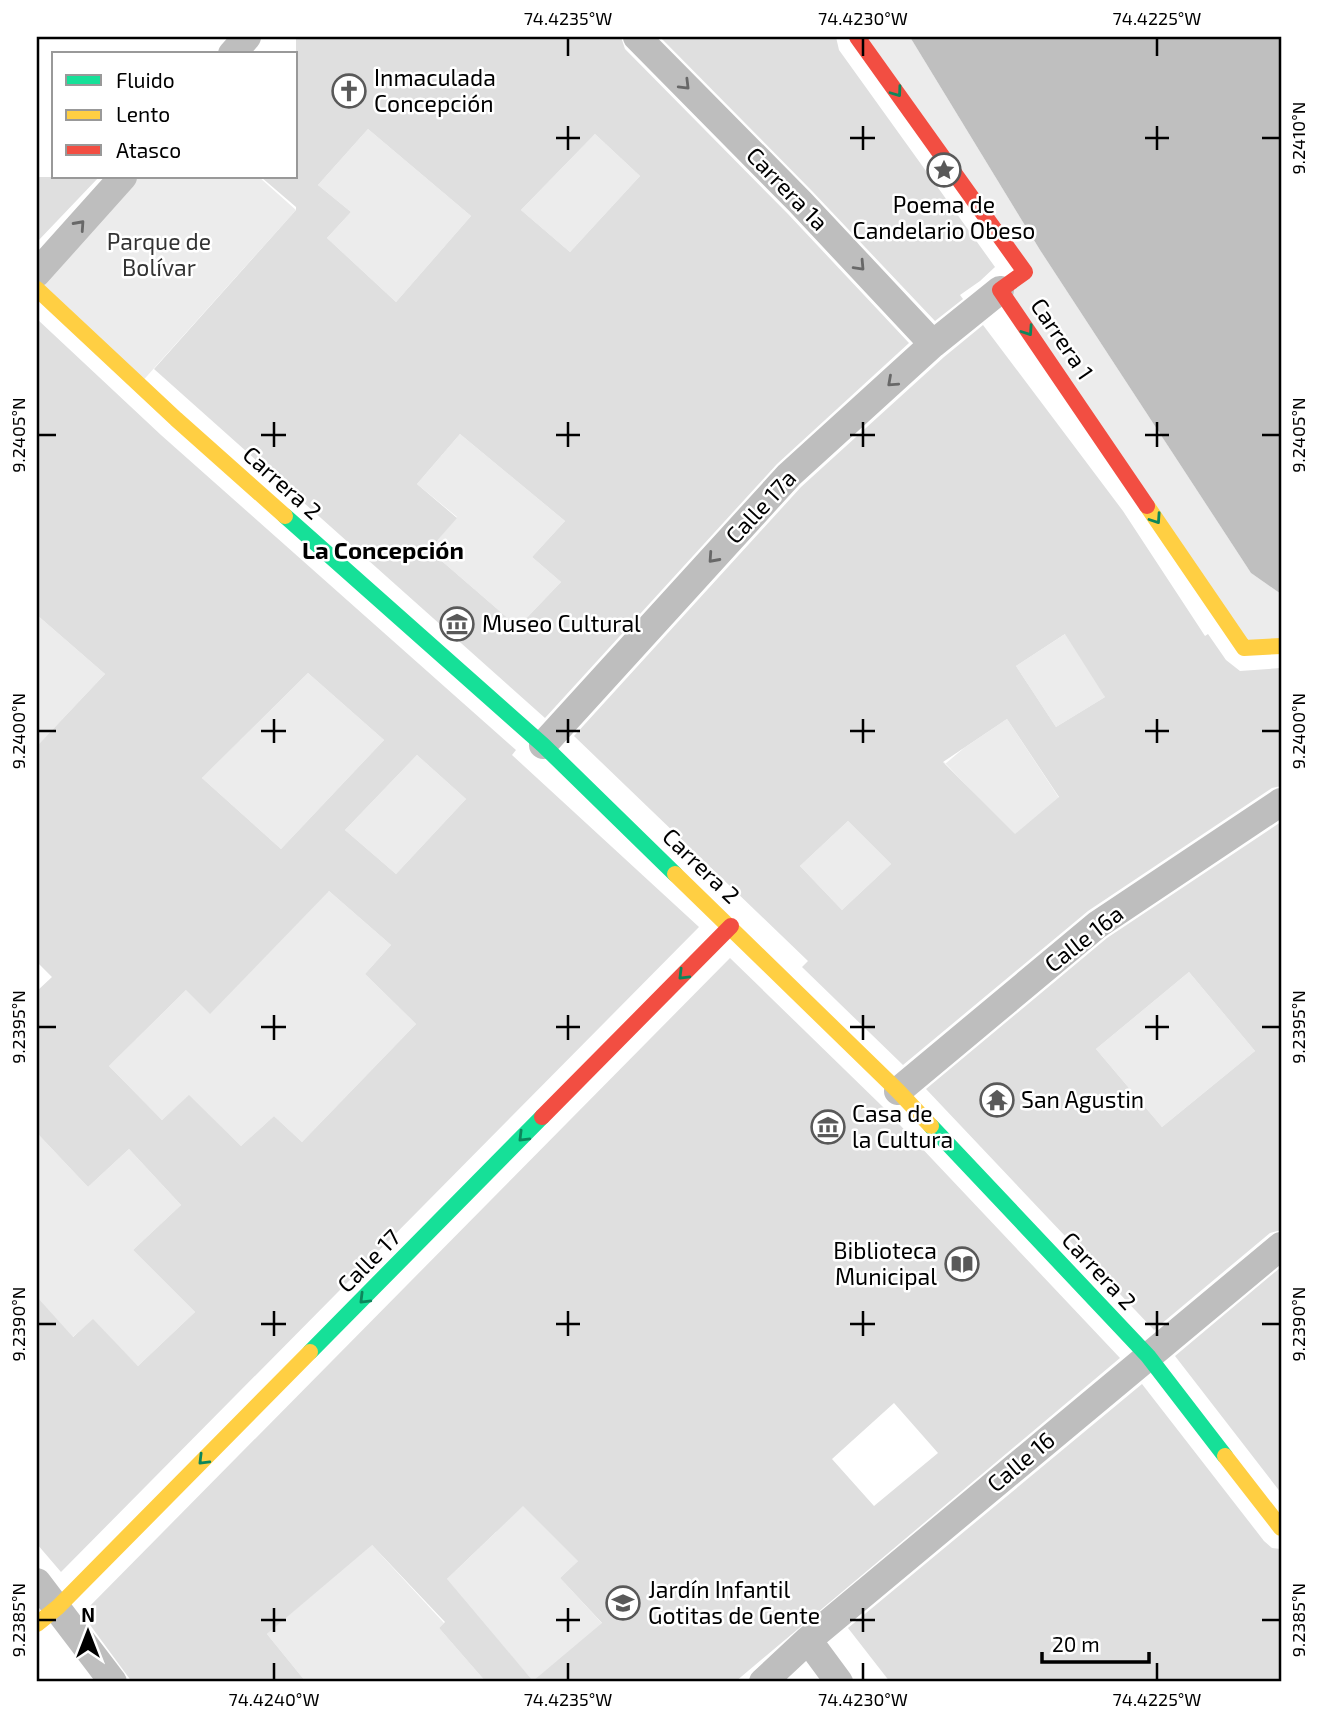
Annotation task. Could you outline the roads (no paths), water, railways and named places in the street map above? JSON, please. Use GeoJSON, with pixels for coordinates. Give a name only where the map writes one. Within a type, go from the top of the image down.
{"type":"FeatureCollection","features":[{"type":"Feature","properties":{"kind":"main road","name":"Carrera 1"},"geometry":{"type":"LineString","coordinates":[[857,37],[1025,272],[1000,290],[1244,648],[1281,646]]}},
{"type":"Feature","properties":{"kind":"main road","name":"Carrera 2"},"geometry":{"type":"LineString","coordinates":[[37,289],[176,419],[543,745],[898,1091],[1148,1356],[1281,1528]]}},
{"type":"Feature","properties":{"kind":"main road","name":"Calle 17"},"geometry":{"type":"LineString","coordinates":[[47,1615],[731,926]]}},
{"type":"Feature","properties":{"kind":"street"},"geometry":{"type":"LineString","coordinates":[[234,52],[247,37]]}},
{"type":"Feature","properties":{"kind":"street","name":"Carrera 1a"},"geometry":{"type":"LineString","coordinates":[[637,37],[800,202],[933,344]]}},
{"type":"Feature","properties":{"kind":"street"},"geometry":{"type":"LineString","coordinates":[[37,273],[121,178]]}},
{"type":"Feature","properties":{"kind":"street","name":"Calle 17a"},"geometry":{"type":"LineString","coordinates":[[543,745],[789,475],[933,344],[1000,290]]}},
{"type":"Feature","properties":{"kind":"street","name":"Calle 16a"},"geometry":{"type":"LineString","coordinates":[[898,1091],[1097,925],[1281,802]]}},
{"type":"Feature","properties":{"kind":"street","name":"Calle 16"},"geometry":{"type":"LineString","coordinates":[[763,1682],[808,1640],[1281,1246]]}},
{"type":"Feature","properties":{"kind":"street"},"geometry":{"type":"LineString","coordinates":[[37,1582],[47,1615],[113,1682]]}},
{"type":"Feature","properties":{"kind":"street"},"geometry":{"type":"LineString","coordinates":[[808,1640],[839,1682]]}},
{"type":"Feature","properties":{"kind":"place","name":"Inmaculada Concepción"},"geometry":{"type":"Point","coordinates":[349,91]}},
{"type":"Feature","properties":{"kind":"place","name":"Poema de Candelario Obeso"},"geometry":{"type":"Point","coordinates":[944,170]}},
{"type":"Feature","properties":{"kind":"place","name":"Museo Cultural"},"geometry":{"type":"Point","coordinates":[457,624]}},
{"type":"Feature","properties":{"kind":"place","name":"San Agustin"},"geometry":{"type":"Point","coordinates":[997,1100]}},
{"type":"Feature","properties":{"kind":"place","name":"Casa de la Cultura"},"geometry":{"type":"Point","coordinates":[828,1127]}},
{"type":"Feature","properties":{"kind":"place","name":"Biblioteca Municipal"},"geometry":{"type":"Point","coordinates":[962,1264]}},
{"type":"Feature","properties":{"kind":"place","name":"Jardín Infantil Gotitas de Gente"},"geometry":{"type":"Point","coordinates":[623,1603]}},
{"type":"Feature","properties":{"kind":"district","name":"La Concepción"},"geometry":{"type":"Point","coordinates":[383,551]}},
{"type":"Feature","properties":{"kind":"park label","name":"Parque de Bolívar"},"geometry":{"type":"Point","coordinates":[159,255]}}]}
